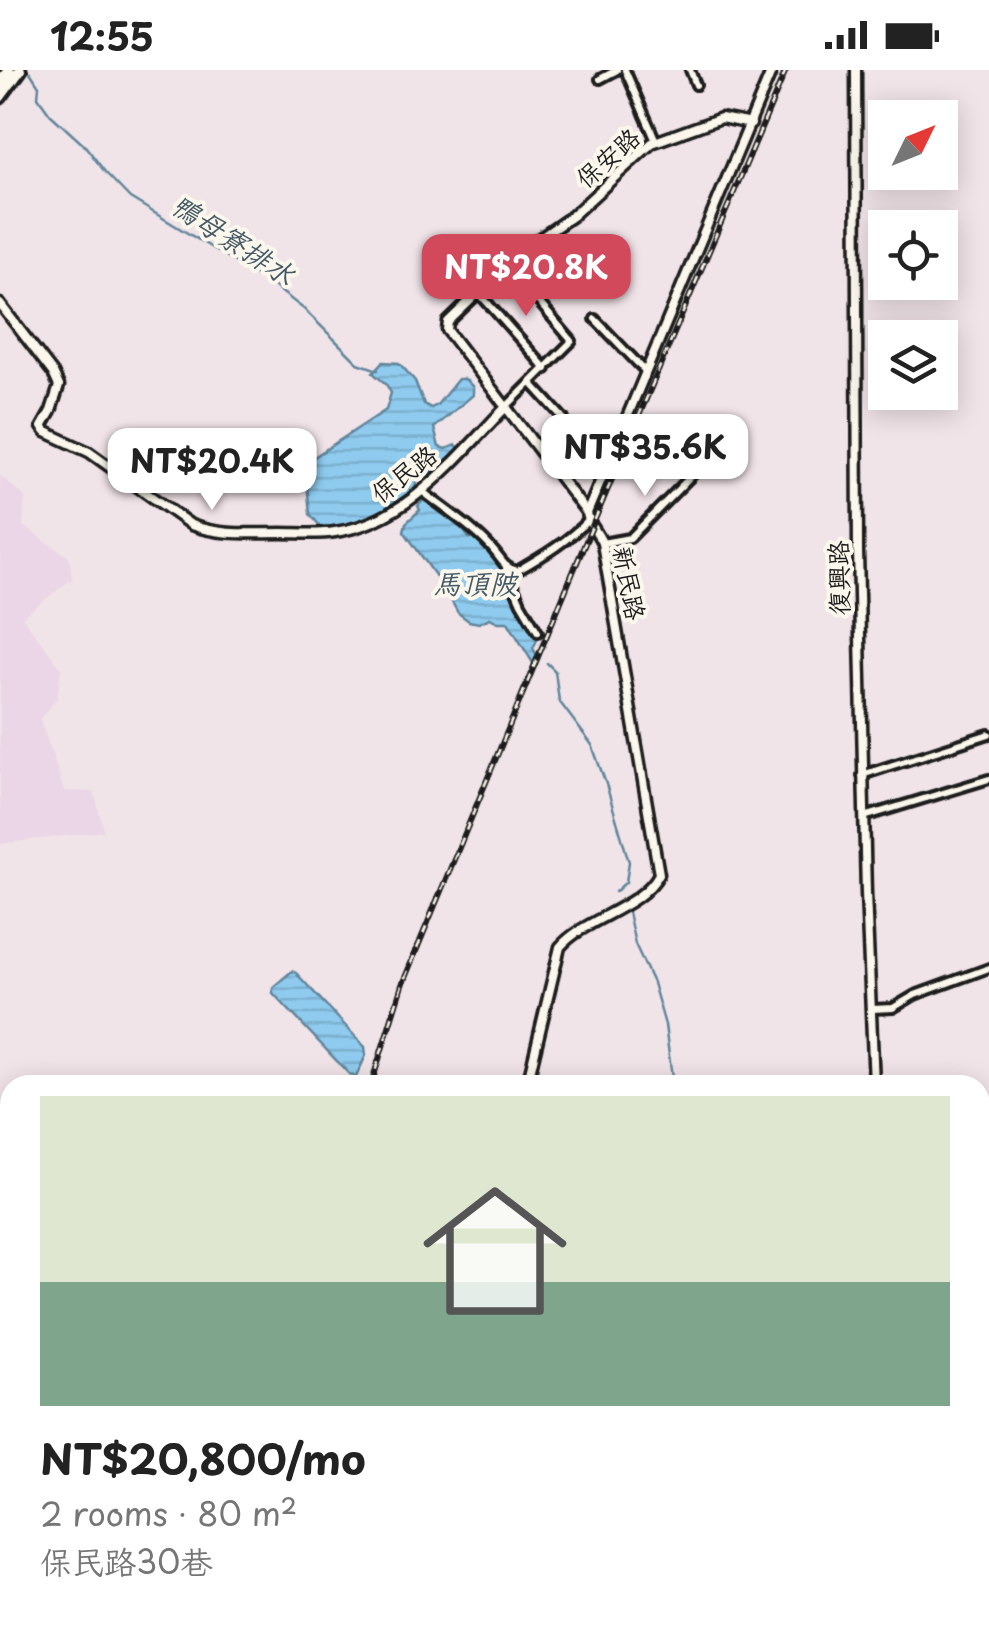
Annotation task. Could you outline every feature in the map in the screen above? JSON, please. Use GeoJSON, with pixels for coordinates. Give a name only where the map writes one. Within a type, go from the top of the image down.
{"type":"FeatureCollection","features":[{"type":"Feature","properties":{"kind":"main road"},"geometry":{"type":"LineString","coordinates":[[0,82],[9,70]]}},
{"type":"Feature","properties":{"kind":"main road"},"geometry":{"type":"LineString","coordinates":[[0,97],[20,70]]}},
{"type":"Feature","properties":{"kind":"street"},"geometry":{"type":"LineString","coordinates":[[600,79],[617,70]]}},
{"type":"Feature","properties":{"kind":"street"},"geometry":{"type":"LineString","coordinates":[[625,70],[656,141]]}},
{"type":"Feature","properties":{"kind":"street"},"geometry":{"type":"LineString","coordinates":[[690,70],[696,85]]}},
{"type":"Feature","properties":{"kind":"street"},"geometry":{"type":"LineString","coordinates":[[506,567],[517,571],[546,554],[575,533],[587,516],[772,70]]}},
{"type":"Feature","properties":{"kind":"street","name":"復興路"},"geometry":{"type":"LineString","coordinates":[[856,70],[858,551],[874,1075]]}},
{"type":"Feature","properties":{"kind":"street","name":"保安路"},"geometry":{"type":"LineString","coordinates":[[587,516],[448,330],[448,322],[519,253],[572,216],[648,146],[721,118],[751,124]]}},
{"type":"Feature","properties":{"kind":"street"},"geometry":{"type":"LineString","coordinates":[[447,258],[546,369]]}},
{"type":"Feature","properties":{"kind":"street","name":"保民路"},"geometry":{"type":"LineString","coordinates":[[0,304],[59,386],[42,428],[46,432],[89,452],[191,525],[210,532],[332,533],[385,516],[422,491],[572,341],[507,264]]}},
{"type":"Feature","properties":{"kind":"street"},"geometry":{"type":"LineString","coordinates":[[595,319],[646,372]]}},
{"type":"Feature","properties":{"kind":"street"},"geometry":{"type":"LineString","coordinates":[[531,383],[564,420]]}},
{"type":"Feature","properties":{"kind":"street"},"geometry":{"type":"LineString","coordinates":[[602,543],[630,538],[695,472],[690,456],[677,445]]}},
{"type":"Feature","properties":{"kind":"street"},"geometry":{"type":"LineString","coordinates":[[422,491],[492,547],[538,632]]}},
{"type":"Feature","properties":{"kind":"street","name":"新民路"},"geometry":{"type":"LineString","coordinates":[[529,1075],[560,946],[654,883],[659,874],[602,543],[587,516]]}},
{"type":"Feature","properties":{"kind":"street"},"geometry":{"type":"LineString","coordinates":[[862,775],[989,734]]}},
{"type":"Feature","properties":{"kind":"street"},"geometry":{"type":"LineString","coordinates":[[864,817],[989,779]]}},
{"type":"Feature","properties":{"kind":"street"},"geometry":{"type":"LineString","coordinates":[[872,1009],[893,1008],[915,995],[989,968]]}},
{"type":"Feature","properties":{"kind":"shaded area"},"geometry":{"type":"Polygon","coordinates":[[[0,475],[25,497],[23,526],[69,557],[72,579],[22,617],[61,668],[57,698],[40,719],[64,791],[94,792],[104,831],[0,844],[0,475]]]}},
{"type":"Feature","properties":{"kind":"water"},"geometry":{"type":"Polygon","coordinates":[[[383,362],[399,363],[415,381],[424,404],[431,408],[458,379],[465,379],[473,387],[473,395],[434,428],[439,447],[460,448],[428,476],[417,474],[415,491],[382,512],[346,525],[320,526],[310,514],[305,463],[386,410],[391,393],[373,373],[383,362]]]}},
{"type":"Feature","properties":{"kind":"water","name":"馬頂陂"},"geometry":{"type":"Polygon","coordinates":[[[426,497],[458,523],[469,538],[478,538],[496,562],[539,636],[533,648],[537,656],[533,663],[508,622],[490,618],[479,623],[458,613],[404,531],[426,497]]]}},
{"type":"Feature","properties":{"kind":"water"},"geometry":{"type":"Polygon","coordinates":[[[292,971],[296,973],[365,1047],[366,1055],[357,1075],[349,1074],[273,993],[273,987],[292,971]]]}},
{"type":"Feature","properties":{"kind":"waterway","name":"鴨母寮排水"},"geometry":{"type":"LineString","coordinates":[[30,72],[39,86],[38,97],[50,114],[86,147],[130,198],[271,284],[305,310],[358,363],[378,370]]}},
{"type":"Feature","properties":{"kind":"waterway","name":"鴨母寮排水"},"geometry":{"type":"LineString","coordinates":[[547,663],[555,671],[559,701],[592,745],[606,784],[629,862],[626,882],[615,892]]}},
{"type":"Feature","properties":{"kind":"waterway","name":"鴨母寮排水"},"geometry":{"type":"LineString","coordinates":[[628,912],[635,944],[653,983],[665,1025],[672,1075]]}},
{"type":"Feature","properties":{"kind":"railway"},"geometry":{"type":"LineString","coordinates":[[374,1075],[402,985],[786,70]]}}]}
